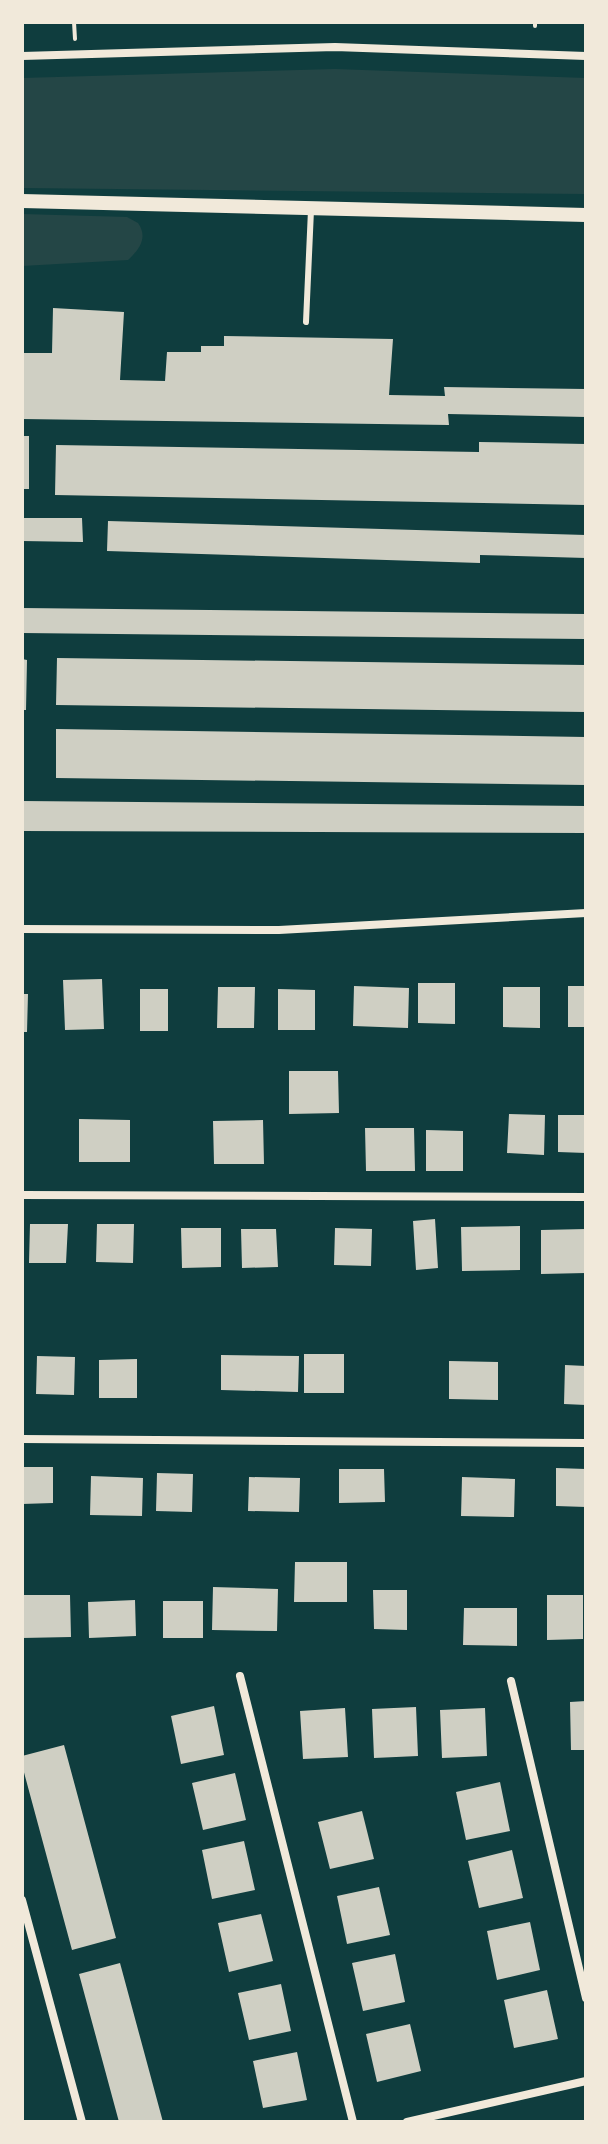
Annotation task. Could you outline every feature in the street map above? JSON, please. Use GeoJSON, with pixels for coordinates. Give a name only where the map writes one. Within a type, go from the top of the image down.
{"type":"FeatureCollection","features":[{"type":"Feature","properties":{"kind":"street"},"geometry":{"type":"LineString","coordinates":[[22,56],[335,47],[586,56]]}},
{"type":"Feature","properties":{"kind":"street"},"geometry":{"type":"LineString","coordinates":[[22,201],[586,215]]}},
{"type":"Feature","properties":{"kind":"street"},"geometry":{"type":"LineString","coordinates":[[22,929],[279,930],[586,913]]}},
{"type":"Feature","properties":{"kind":"street"},"geometry":{"type":"LineString","coordinates":[[22,1195],[586,1197]]}},
{"type":"Feature","properties":{"kind":"street"},"geometry":{"type":"LineString","coordinates":[[22,1439],[586,1443]]}},
{"type":"Feature","properties":{"kind":"street"},"geometry":{"type":"LineString","coordinates":[[240,1676],[353,2122]]}},
{"type":"Feature","properties":{"kind":"street"},"geometry":{"type":"LineString","coordinates":[[511,1681],[586,1998]]}},
{"type":"Feature","properties":{"kind":"street"},"geometry":{"type":"LineString","coordinates":[[22,1900],[82,2122]]}},
{"type":"Feature","properties":{"kind":"street"},"geometry":{"type":"LineString","coordinates":[[407,2122],[586,2081]]}},
{"type":"Feature","properties":{"kind":"lane"},"geometry":{"type":"LineString","coordinates":[[306,322],[311,208]]}},
{"type":"Feature","properties":{"kind":"path"},"geometry":{"type":"LineString","coordinates":[[74,22],[75,49]]}},
{"type":"Feature","properties":{"kind":"shaded area"},"geometry":{"type":"Polygon","coordinates":[[[335,69],[586,78],[586,194],[22,188],[22,78],[335,69]]]}},
{"type":"Feature","properties":{"kind":"shaded area"},"geometry":{"type":"Polygon","coordinates":[[[22,214],[127,217],[138,223],[142,238],[128,260],[22,266],[22,214]]]}},
{"type":"Feature","properties":{"kind":"building"},"geometry":{"type":"Polygon","coordinates":[[[53,308],[124,312],[120,380],[165,381],[167,352],[201,352],[201,346],[224,346],[224,336],[393,339],[389,395],[445,396],[444,387],[586,389],[586,417],[448,414],[449,425],[22,419],[22,353],[52,353],[53,308]]]}},
{"type":"Feature","properties":{"kind":"building"},"geometry":{"type":"Polygon","coordinates":[[[22,436],[29,436],[29,489],[22,489],[22,436]]]}},
{"type":"Feature","properties":{"kind":"building"},"geometry":{"type":"Polygon","coordinates":[[[479,442],[586,444],[586,505],[55,495],[56,445],[479,452],[479,442]]]}},
{"type":"Feature","properties":{"kind":"building"},"geometry":{"type":"Polygon","coordinates":[[[22,518],[82,518],[83,542],[22,541],[22,518]]]}},
{"type":"Feature","properties":{"kind":"building"},"geometry":{"type":"Polygon","coordinates":[[[108,521],[586,535],[586,558],[480,555],[480,563],[107,551],[108,521]]]}},
{"type":"Feature","properties":{"kind":"building"},"geometry":{"type":"Polygon","coordinates":[[[22,608],[586,614],[586,639],[22,633],[22,608]]]}},
{"type":"Feature","properties":{"kind":"building"},"geometry":{"type":"Polygon","coordinates":[[[57,658],[586,665],[586,712],[56,705],[57,658]]]}},
{"type":"Feature","properties":{"kind":"building"},"geometry":{"type":"Polygon","coordinates":[[[22,659],[27,660],[26,710],[22,710],[22,659]]]}},
{"type":"Feature","properties":{"kind":"building"},"geometry":{"type":"Polygon","coordinates":[[[56,729],[586,737],[586,785],[56,778],[56,729]]]}},
{"type":"Feature","properties":{"kind":"building"},"geometry":{"type":"Polygon","coordinates":[[[22,801],[586,806],[586,833],[22,831],[22,801]]]}},
{"type":"Feature","properties":{"kind":"building"},"geometry":{"type":"Polygon","coordinates":[[[102,979],[104,1029],[65,1030],[63,980],[102,979]]]}},
{"type":"Feature","properties":{"kind":"building"},"geometry":{"type":"Polygon","coordinates":[[[418,983],[455,983],[455,1024],[418,1023],[418,983]]]}},
{"type":"Feature","properties":{"kind":"building"},"geometry":{"type":"Polygon","coordinates":[[[354,986],[409,988],[408,1028],[353,1026],[354,986]]]}},
{"type":"Feature","properties":{"kind":"building"},"geometry":{"type":"Polygon","coordinates":[[[568,986],[586,986],[586,1027],[568,1027],[568,986]]]}},
{"type":"Feature","properties":{"kind":"building"},"geometry":{"type":"Polygon","coordinates":[[[218,987],[255,987],[254,1028],[217,1028],[218,987]]]}},
{"type":"Feature","properties":{"kind":"building"},"geometry":{"type":"Polygon","coordinates":[[[503,987],[540,987],[540,1028],[503,1027],[503,987]]]}},
{"type":"Feature","properties":{"kind":"building"},"geometry":{"type":"Polygon","coordinates":[[[140,989],[168,989],[168,1031],[140,1031],[140,989]]]}},
{"type":"Feature","properties":{"kind":"building"},"geometry":{"type":"Polygon","coordinates":[[[278,989],[315,990],[315,1030],[278,1030],[278,989]]]}},
{"type":"Feature","properties":{"kind":"building"},"geometry":{"type":"Polygon","coordinates":[[[22,994],[28,994],[27,1032],[22,1032],[22,994]]]}},
{"type":"Feature","properties":{"kind":"building"},"geometry":{"type":"Polygon","coordinates":[[[289,1071],[338,1071],[339,1113],[289,1114],[289,1071]]]}},
{"type":"Feature","properties":{"kind":"building"},"geometry":{"type":"Polygon","coordinates":[[[509,1114],[545,1115],[544,1155],[507,1153],[509,1114]]]}},
{"type":"Feature","properties":{"kind":"building"},"geometry":{"type":"Polygon","coordinates":[[[558,1115],[586,1115],[586,1153],[558,1152],[558,1115]]]}},
{"type":"Feature","properties":{"kind":"building"},"geometry":{"type":"Polygon","coordinates":[[[79,1119],[130,1120],[130,1162],[79,1162],[79,1119]]]}},
{"type":"Feature","properties":{"kind":"building"},"geometry":{"type":"Polygon","coordinates":[[[263,1120],[264,1164],[214,1164],[213,1121],[263,1120]]]}},
{"type":"Feature","properties":{"kind":"building"},"geometry":{"type":"Polygon","coordinates":[[[365,1128],[414,1128],[415,1171],[366,1171],[365,1128]]]}},
{"type":"Feature","properties":{"kind":"building"},"geometry":{"type":"Polygon","coordinates":[[[426,1130],[463,1131],[463,1171],[426,1171],[426,1130]]]}},
{"type":"Feature","properties":{"kind":"building"},"geometry":{"type":"Polygon","coordinates":[[[435,1219],[438,1268],[416,1270],[413,1221],[435,1219]]]}},
{"type":"Feature","properties":{"kind":"building"},"geometry":{"type":"Polygon","coordinates":[[[30,1224],[68,1224],[66,1263],[29,1263],[30,1224]]]}},
{"type":"Feature","properties":{"kind":"building"},"geometry":{"type":"Polygon","coordinates":[[[97,1224],[134,1224],[133,1263],[96,1262],[97,1224]]]}},
{"type":"Feature","properties":{"kind":"building"},"geometry":{"type":"Polygon","coordinates":[[[520,1226],[520,1270],[462,1271],[461,1227],[520,1226]]]}},
{"type":"Feature","properties":{"kind":"building"},"geometry":{"type":"Polygon","coordinates":[[[181,1228],[221,1228],[221,1267],[182,1268],[181,1228]]]}},
{"type":"Feature","properties":{"kind":"building"},"geometry":{"type":"Polygon","coordinates":[[[335,1228],[372,1229],[371,1266],[334,1265],[335,1228]]]}},
{"type":"Feature","properties":{"kind":"building"},"geometry":{"type":"Polygon","coordinates":[[[241,1229],[276,1229],[278,1267],[242,1268],[241,1229]]]}},
{"type":"Feature","properties":{"kind":"building"},"geometry":{"type":"Polygon","coordinates":[[[586,1229],[586,1273],[541,1274],[541,1230],[586,1229]]]}},
{"type":"Feature","properties":{"kind":"building"},"geometry":{"type":"Polygon","coordinates":[[[304,1354],[344,1354],[344,1393],[304,1393],[304,1354]]]}},
{"type":"Feature","properties":{"kind":"building"},"geometry":{"type":"Polygon","coordinates":[[[221,1355],[299,1356],[298,1392],[221,1390],[221,1355]]]}},
{"type":"Feature","properties":{"kind":"building"},"geometry":{"type":"Polygon","coordinates":[[[37,1356],[75,1357],[74,1395],[36,1394],[37,1356]]]}},
{"type":"Feature","properties":{"kind":"building"},"geometry":{"type":"Polygon","coordinates":[[[137,1359],[137,1398],[99,1398],[99,1360],[137,1359]]]}},
{"type":"Feature","properties":{"kind":"building"},"geometry":{"type":"Polygon","coordinates":[[[449,1361],[498,1362],[498,1400],[449,1399],[449,1361]]]}},
{"type":"Feature","properties":{"kind":"building"},"geometry":{"type":"Polygon","coordinates":[[[565,1365],[586,1366],[586,1405],[564,1404],[565,1365]]]}},
{"type":"Feature","properties":{"kind":"building"},"geometry":{"type":"Polygon","coordinates":[[[22,1467],[53,1467],[53,1503],[22,1504],[22,1467]]]}},
{"type":"Feature","properties":{"kind":"building"},"geometry":{"type":"Polygon","coordinates":[[[556,1468],[586,1469],[586,1507],[556,1506],[556,1468]]]}},
{"type":"Feature","properties":{"kind":"building"},"geometry":{"type":"Polygon","coordinates":[[[339,1469],[384,1469],[385,1502],[339,1503],[339,1469]]]}},
{"type":"Feature","properties":{"kind":"building"},"geometry":{"type":"Polygon","coordinates":[[[157,1473],[193,1474],[192,1512],[156,1511],[157,1473]]]}},
{"type":"Feature","properties":{"kind":"building"},"geometry":{"type":"Polygon","coordinates":[[[91,1476],[143,1478],[142,1516],[90,1515],[91,1476]]]}},
{"type":"Feature","properties":{"kind":"building"},"geometry":{"type":"Polygon","coordinates":[[[249,1477],[300,1478],[299,1512],[248,1511],[249,1477]]]}},
{"type":"Feature","properties":{"kind":"building"},"geometry":{"type":"Polygon","coordinates":[[[462,1477],[515,1479],[514,1517],[461,1516],[462,1477]]]}},
{"type":"Feature","properties":{"kind":"building"},"geometry":{"type":"Polygon","coordinates":[[[295,1562],[347,1562],[347,1602],[294,1602],[295,1562]]]}},
{"type":"Feature","properties":{"kind":"building"},"geometry":{"type":"Polygon","coordinates":[[[213,1587],[278,1589],[277,1631],[212,1630],[213,1587]]]}},
{"type":"Feature","properties":{"kind":"building"},"geometry":{"type":"Polygon","coordinates":[[[373,1590],[407,1590],[407,1630],[374,1629],[373,1590]]]}},
{"type":"Feature","properties":{"kind":"building"},"geometry":{"type":"Polygon","coordinates":[[[22,1595],[70,1595],[71,1637],[22,1638],[22,1595]]]}},
{"type":"Feature","properties":{"kind":"building"},"geometry":{"type":"Polygon","coordinates":[[[547,1595],[583,1595],[583,1639],[547,1640],[547,1595]]]}},
{"type":"Feature","properties":{"kind":"building"},"geometry":{"type":"Polygon","coordinates":[[[135,1600],[136,1636],[89,1638],[88,1602],[135,1600]]]}},
{"type":"Feature","properties":{"kind":"building"},"geometry":{"type":"Polygon","coordinates":[[[163,1601],[203,1601],[203,1638],[163,1638],[163,1601]]]}},
{"type":"Feature","properties":{"kind":"building"},"geometry":{"type":"Polygon","coordinates":[[[464,1608],[517,1608],[517,1646],[463,1645],[464,1608]]]}},
{"type":"Feature","properties":{"kind":"building"},"geometry":{"type":"Polygon","coordinates":[[[586,1701],[586,1750],[571,1750],[570,1702],[586,1701]]]}},
{"type":"Feature","properties":{"kind":"building"},"geometry":{"type":"Polygon","coordinates":[[[214,1706],[224,1755],[181,1764],[171,1716],[214,1706]]]}},
{"type":"Feature","properties":{"kind":"building"},"geometry":{"type":"Polygon","coordinates":[[[416,1707],[418,1756],[374,1758],[372,1709],[416,1707]]]}},
{"type":"Feature","properties":{"kind":"building"},"geometry":{"type":"Polygon","coordinates":[[[345,1708],[348,1757],[303,1759],[300,1711],[345,1708]]]}},
{"type":"Feature","properties":{"kind":"building"},"geometry":{"type":"Polygon","coordinates":[[[485,1708],[487,1756],[442,1758],[440,1710],[485,1708]]]}},
{"type":"Feature","properties":{"kind":"building"},"geometry":{"type":"Polygon","coordinates":[[[64,1745],[116,1938],[72,1950],[22,1765],[22,1756],[64,1745]]]}},
{"type":"Feature","properties":{"kind":"building"},"geometry":{"type":"Polygon","coordinates":[[[235,1773],[246,1820],[203,1830],[192,1783],[235,1773]]]}},
{"type":"Feature","properties":{"kind":"building"},"geometry":{"type":"Polygon","coordinates":[[[500,1782],[510,1831],[466,1840],[456,1792],[500,1782]]]}},
{"type":"Feature","properties":{"kind":"building"},"geometry":{"type":"Polygon","coordinates":[[[362,1811],[374,1859],[330,1869],[318,1822],[362,1811]]]}},
{"type":"Feature","properties":{"kind":"building"},"geometry":{"type":"Polygon","coordinates":[[[244,1841],[255,1890],[212,1899],[202,1850],[244,1841]]]}},
{"type":"Feature","properties":{"kind":"building"},"geometry":{"type":"Polygon","coordinates":[[[512,1850],[523,1898],[479,1908],[468,1861],[512,1850]]]}},
{"type":"Feature","properties":{"kind":"building"},"geometry":{"type":"Polygon","coordinates":[[[379,1887],[390,1935],[347,1944],[337,1896],[379,1887]]]}},
{"type":"Feature","properties":{"kind":"building"},"geometry":{"type":"Polygon","coordinates":[[[261,1914],[273,1961],[229,1972],[218,1923],[261,1914]]]}},
{"type":"Feature","properties":{"kind":"building"},"geometry":{"type":"Polygon","coordinates":[[[530,1922],[540,1970],[497,1980],[487,1931],[530,1922]]]}},
{"type":"Feature","properties":{"kind":"building"},"geometry":{"type":"Polygon","coordinates":[[[395,1954],[405,2002],[363,2011],[352,1963],[395,1954]]]}},
{"type":"Feature","properties":{"kind":"building"},"geometry":{"type":"Polygon","coordinates":[[[120,1963],[163,2122],[119,2122],[79,1974],[120,1963]]]}},
{"type":"Feature","properties":{"kind":"building"},"geometry":{"type":"Polygon","coordinates":[[[281,1984],[291,2031],[249,2040],[238,1993],[281,1984]]]}},
{"type":"Feature","properties":{"kind":"building"},"geometry":{"type":"Polygon","coordinates":[[[547,1990],[558,2039],[514,2048],[504,2000],[547,1990]]]}},
{"type":"Feature","properties":{"kind":"building"},"geometry":{"type":"Polygon","coordinates":[[[410,2024],[421,2071],[377,2082],[366,2034],[410,2024]]]}},
{"type":"Feature","properties":{"kind":"building"},"geometry":{"type":"Polygon","coordinates":[[[297,2052],[307,2100],[263,2108],[253,2061],[297,2052]]]}}]}
